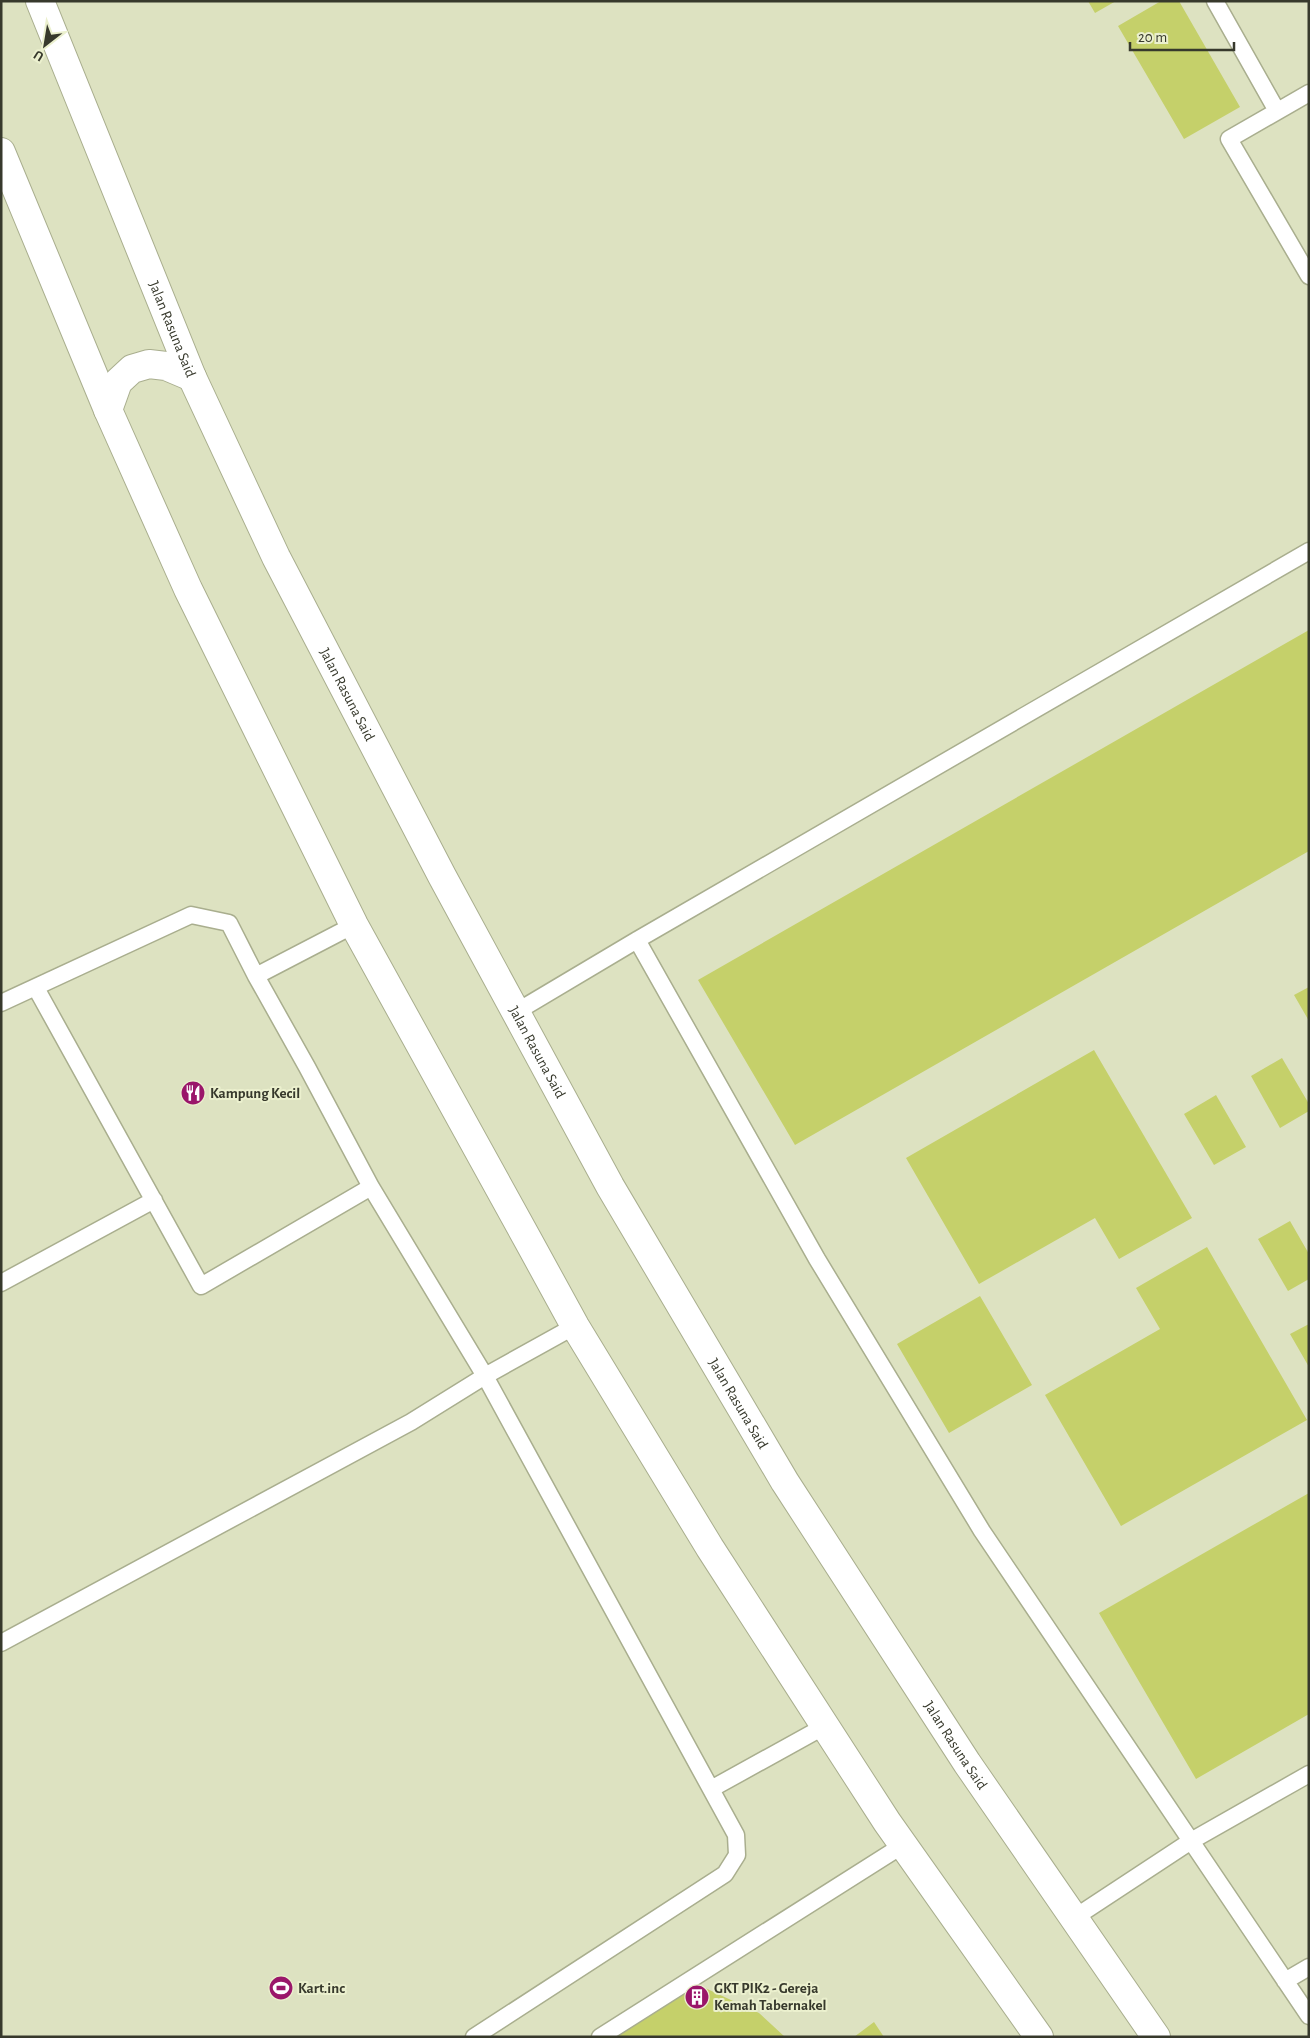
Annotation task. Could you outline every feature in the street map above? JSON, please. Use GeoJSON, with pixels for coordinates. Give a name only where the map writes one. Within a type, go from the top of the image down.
{"type":"FeatureCollection","features":[{"type":"Feature","properties":{"kind":"street","name":"Jalan Rasuna Said"},"geometry":{"type":"LineString","coordinates":[[40,1],[192,377],[276,557],[442,876],[610,1186],[785,1482],[967,1763],[1156,2037]]}},
{"type":"Feature","properties":{"kind":"street"},"geometry":{"type":"LineString","coordinates":[[1,152],[108,410],[188,589],[354,925],[575,1326],[710,1548],[903,1845],[1039,2037]]}},
{"type":"Feature","properties":{"kind":"street"},"geometry":{"type":"LineString","coordinates":[[108,410],[118,382],[132,369],[149,364],[166,366],[192,377]]}},
{"type":"Feature","properties":{"kind":"lane"},"geometry":{"type":"LineString","coordinates":[[1215,1],[1277,111]]}},
{"type":"Feature","properties":{"kind":"lane"},"geometry":{"type":"LineString","coordinates":[[1309,94],[1229,139],[1309,276]]}},
{"type":"Feature","properties":{"kind":"lane"},"geometry":{"type":"LineString","coordinates":[[516,1012],[1309,551]]}},
{"type":"Feature","properties":{"kind":"lane"},"geometry":{"type":"LineString","coordinates":[[1,1003],[191,915],[229,923],[371,1187],[485,1376],[736,1834],[737,1855],[726,1874],[474,2037]]}},
{"type":"Feature","properties":{"kind":"lane"},"geometry":{"type":"LineString","coordinates":[[256,976],[354,925]]}},
{"type":"Feature","properties":{"kind":"lane"},"geometry":{"type":"LineString","coordinates":[[637,940],[817,1259],[982,1530],[1309,2016]]}},
{"type":"Feature","properties":{"kind":"lane"},"geometry":{"type":"LineString","coordinates":[[36,988],[200,1286],[371,1187]]}},
{"type":"Feature","properties":{"kind":"lane"},"geometry":{"type":"LineString","coordinates":[[1,1283],[154,1200]]}},
{"type":"Feature","properties":{"kind":"lane"},"geometry":{"type":"LineString","coordinates":[[1,1643],[411,1422],[485,1376],[575,1326]]}},
{"type":"Feature","properties":{"kind":"lane"},"geometry":{"type":"LineString","coordinates":[[711,1789],[825,1726]]}},
{"type":"Feature","properties":{"kind":"lane"},"geometry":{"type":"LineString","coordinates":[[1074,1918],[1191,1841],[1309,1774]]}},
{"type":"Feature","properties":{"kind":"lane"},"geometry":{"type":"LineString","coordinates":[[600,2037],[903,1845]]}},
{"type":"Feature","properties":{"kind":"lane"},"geometry":{"type":"LineString","coordinates":[[1285,1980],[1309,1967]]}},
{"type":"Feature","properties":{"kind":"building"},"geometry":{"type":"Polygon","coordinates":[[[1088,1],[1116,1],[1095,13],[1088,1]]]}},
{"type":"Feature","properties":{"kind":"building"},"geometry":{"type":"Polygon","coordinates":[[[1161,1],[1179,1],[1240,107],[1184,139],[1118,26],[1161,1]]]}},
{"type":"Feature","properties":{"kind":"building"},"geometry":{"type":"Polygon","coordinates":[[[1309,630],[1309,851],[795,1145],[698,980],[1309,630]]]}},
{"type":"Feature","properties":{"kind":"building"},"geometry":{"type":"Polygon","coordinates":[[[1309,987],[1309,1021],[1294,995],[1309,987]]]}},
{"type":"Feature","properties":{"kind":"building"},"geometry":{"type":"Polygon","coordinates":[[[1094,1050],[1192,1218],[1119,1259],[1095,1218],[979,1284],[906,1158],[1094,1050]]]}},
{"type":"Feature","properties":{"kind":"building"},"geometry":{"type":"Polygon","coordinates":[[[1282,1058],[1309,1104],[1309,1111],[1280,1128],[1251,1076],[1282,1058]]]}},
{"type":"Feature","properties":{"kind":"building"},"geometry":{"type":"Polygon","coordinates":[[[1216,1095],[1246,1147],[1214,1165],[1184,1114],[1216,1095]]]}},
{"type":"Feature","properties":{"kind":"building"},"geometry":{"type":"Polygon","coordinates":[[[1290,1221],[1309,1254],[1309,1279],[1288,1291],[1258,1239],[1290,1221]]]}},
{"type":"Feature","properties":{"kind":"building"},"geometry":{"type":"Polygon","coordinates":[[[1207,1247],[1307,1420],[1121,1526],[1045,1395],[1160,1329],[1136,1288],[1207,1247]]]}},
{"type":"Feature","properties":{"kind":"building"},"geometry":{"type":"Polygon","coordinates":[[[980,1296],[1032,1385],[949,1433],[897,1344],[980,1296]]]}},
{"type":"Feature","properties":{"kind":"building"},"geometry":{"type":"Polygon","coordinates":[[[1309,1324],[1309,1367],[1290,1334],[1309,1324]]]}},
{"type":"Feature","properties":{"kind":"building"},"geometry":{"type":"Polygon","coordinates":[[[1309,1493],[1309,1714],[1196,1779],[1099,1613],[1309,1493]]]}},
{"type":"Feature","properties":{"kind":"building","name":"GKT PIK2 - Gereja Kemah Tabernakel"},"geometry":{"type":"Polygon","coordinates":[[[690,1981],[759,2013],[785,2037],[617,2037],[690,1981]]]}},
{"type":"Feature","properties":{"kind":"building","name":"GKT PIK2 - Gereja Kemah Tabernakel"},"geometry":{"type":"Polygon","coordinates":[[[874,2022],[884,2037],[854,2037],[874,2022]]]}},
{"type":"Feature","properties":{"kind":"place","name":"Kampung Kecil"},"geometry":{"type":"Point","coordinates":[193,1093]}},
{"type":"Feature","properties":{"kind":"place","name":"Kart.inc"},"geometry":{"type":"Point","coordinates":[281,1988]}},
{"type":"Feature","properties":{"kind":"place","name":"GKT PIK2 - Gereja Kemah Tabernakel"},"geometry":{"type":"Point","coordinates":[697,1997]}}]}
